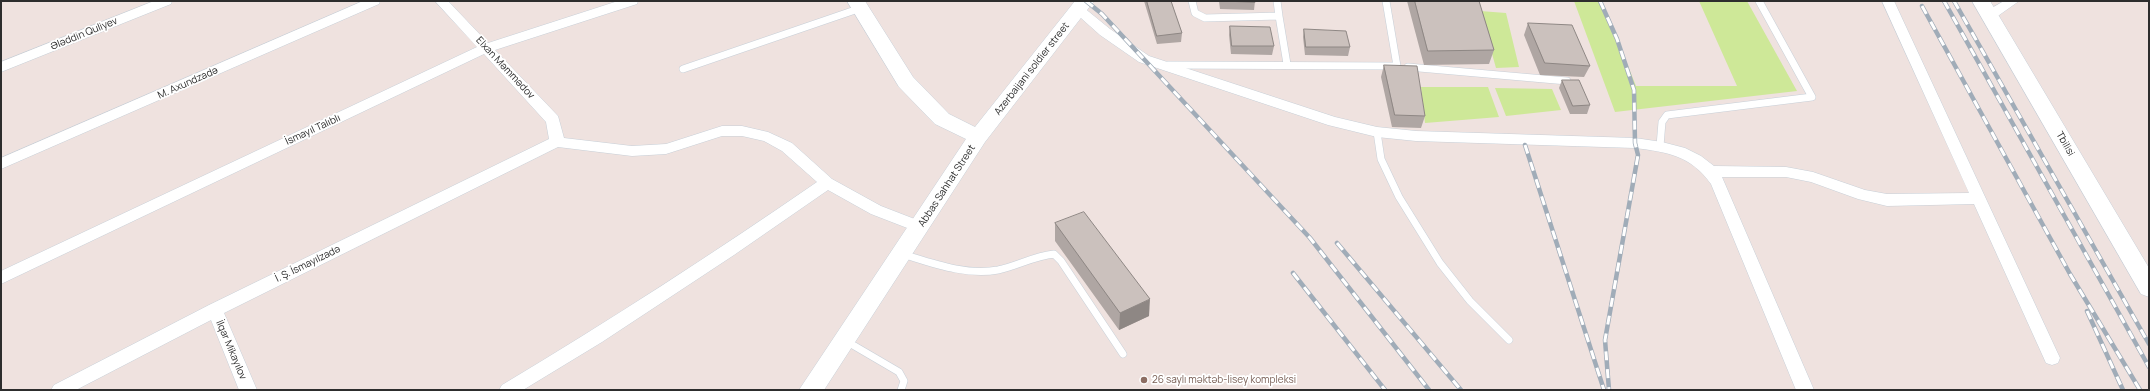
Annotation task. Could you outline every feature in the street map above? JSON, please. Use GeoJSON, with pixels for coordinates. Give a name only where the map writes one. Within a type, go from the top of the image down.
{"type":"FeatureCollection","features":[{"type":"Feature","properties":{"kind":"main road","name":"Abbas Sahhat Street"},"geometry":{"type":"LineString","coordinates":[[811,390],[978,137],[942,120],[906,82],[858,5]]}},
{"type":"Feature","properties":{"kind":"main road","name":"Azerbaijani soldier street"},"geometry":{"type":"LineString","coordinates":[[978,137],[1081,6]]}},
{"type":"Feature","properties":{"kind":"main road","name":"Tbilisi"},"geometry":{"type":"LineString","coordinates":[[1986,8],[2149,287]]}},
{"type":"Feature","properties":{"kind":"street","name":"Ələddin Quliyev"},"geometry":{"type":"LineString","coordinates":[[1,67],[166,1]]}},
{"type":"Feature","properties":{"kind":"street","name":"M. Axundzadə"},"geometry":{"type":"LineString","coordinates":[[1,164],[374,1]]}},
{"type":"Feature","properties":{"kind":"street","name":"Elxan Məmmədov"},"geometry":{"type":"LineString","coordinates":[[442,1],[553,120],[557,141]]}},
{"type":"Feature","properties":{"kind":"street","name":"İsmayıl Talıblı"},"geometry":{"type":"LineString","coordinates":[[1,278],[486,48],[632,1]]}},
{"type":"Feature","properties":{"kind":"street"},"geometry":{"type":"LineString","coordinates":[[1888,1],[2052,358]]}},
{"type":"Feature","properties":{"kind":"street"},"geometry":{"type":"LineString","coordinates":[[1986,8],[2013,1]]}},
{"type":"Feature","properties":{"kind":"street"},"geometry":{"type":"LineString","coordinates":[[1081,6],[1105,32],[1144,59],[1333,121],[1377,132],[1416,136],[1635,143],[1660,146],[1690,156],[1705,165],[1718,182],[1805,390]]}},
{"type":"Feature","properties":{"kind":"street"},"geometry":{"type":"LineString","coordinates":[[557,141],[565,144],[632,151],[666,149],[722,131],[742,131],[768,137],[787,146],[827,183],[876,210],[920,227]]}},
{"type":"Feature","properties":{"kind":"street","name":"İ. Ş. İsmayılzadə"},"geometry":{"type":"LineString","coordinates":[[60,390],[215,310],[557,141]]}},
{"type":"Feature","properties":{"kind":"street"},"geometry":{"type":"LineString","coordinates":[[1710,171],[1786,172],[1813,177],[1863,195],[1887,200],[1979,198]]}},
{"type":"Feature","properties":{"kind":"street"},"geometry":{"type":"LineString","coordinates":[[508,390],[728,252],[827,183]]}},
{"type":"Feature","properties":{"kind":"street","name":"İlqar Mikayılov"},"geometry":{"type":"LineString","coordinates":[[215,310],[248,390]]}},
{"type":"Feature","properties":{"kind":"lane"},"geometry":{"type":"LineString","coordinates":[[1192,1],[1194,12],[1198,17],[1279,16]]}},
{"type":"Feature","properties":{"kind":"lane"},"geometry":{"type":"LineString","coordinates":[[1277,1],[1287,64]]}},
{"type":"Feature","properties":{"kind":"lane"},"geometry":{"type":"LineString","coordinates":[[1386,1],[1397,66]]}},
{"type":"Feature","properties":{"kind":"lane"},"geometry":{"type":"LineString","coordinates":[[1660,146],[1662,122],[1667,115],[1812,97],[1759,1]]}},
{"type":"Feature","properties":{"kind":"lane"},"geometry":{"type":"LineString","coordinates":[[683,69],[858,5]]}},
{"type":"Feature","properties":{"kind":"lane"},"geometry":{"type":"LineString","coordinates":[[1164,66],[1287,64],[1397,66],[1567,81]]}},
{"type":"Feature","properties":{"kind":"lane"},"geometry":{"type":"LineString","coordinates":[[1377,132],[1381,159],[1399,197],[1440,263],[1470,301],[1509,340]]}},
{"type":"Feature","properties":{"kind":"lane"},"geometry":{"type":"LineString","coordinates":[[902,254],[949,268],[992,271],[1018,265],[1042,255],[1054,254],[1061,261],[1123,354]]}},
{"type":"Feature","properties":{"kind":"lane"},"geometry":{"type":"LineString","coordinates":[[845,340],[899,372],[904,378],[904,384],[901,390]]}},
{"type":"Feature","properties":{"kind":"green space"},"geometry":{"type":"Polygon","coordinates":[[[1574,1],[1602,1],[1636,86],[1737,86],[1699,1],[1747,1],[1797,91],[1615,112],[1574,1]]]}},
{"type":"Feature","properties":{"kind":"green space"},"geometry":{"type":"Polygon","coordinates":[[[1480,11],[1506,13],[1519,67],[1496,68],[1480,11]]]}},
{"type":"Feature","properties":{"kind":"green space"},"geometry":{"type":"Polygon","coordinates":[[[1421,87],[1488,87],[1499,117],[1425,123],[1421,87]]]}},
{"type":"Feature","properties":{"kind":"green space"},"geometry":{"type":"Polygon","coordinates":[[[1495,88],[1552,89],[1561,110],[1506,116],[1495,88]]]}},
{"type":"Feature","properties":{"kind":"building"},"geometry":{"type":"Polygon","coordinates":[[[1147,1],[1171,1],[1182,33],[1157,36],[1147,1]]]}},
{"type":"Feature","properties":{"kind":"building"},"geometry":{"type":"Polygon","coordinates":[[[1225,1],[1255,1],[1255,2],[1225,1]]]}},
{"type":"Feature","properties":{"kind":"building"},"geometry":{"type":"Polygon","coordinates":[[[1415,1],[1479,1],[1494,50],[1428,51],[1415,1]]]}},
{"type":"Feature","properties":{"kind":"building"},"geometry":{"type":"Polygon","coordinates":[[[1528,23],[1572,25],[1590,66],[1545,63],[1528,23]]]}},
{"type":"Feature","properties":{"kind":"building"},"geometry":{"type":"Polygon","coordinates":[[[1230,26],[1270,27],[1274,46],[1232,46],[1230,26]]]}},
{"type":"Feature","properties":{"kind":"building"},"geometry":{"type":"Polygon","coordinates":[[[1304,29],[1346,31],[1350,47],[1306,47],[1304,29]]]}},
{"type":"Feature","properties":{"kind":"building"},"geometry":{"type":"Polygon","coordinates":[[[1384,65],[1417,66],[1425,116],[1395,115],[1384,65]]]}},
{"type":"Feature","properties":{"kind":"building"},"geometry":{"type":"Polygon","coordinates":[[[1562,80],[1579,80],[1590,105],[1573,106],[1562,80]]]}},
{"type":"Feature","properties":{"kind":"building"},"geometry":{"type":"Polygon","coordinates":[[[1084,212],[1150,299],[1120,313],[1055,223],[1084,212]]]}},
{"type":"Feature","properties":{"kind":"railway"},"geometry":{"type":"LineString","coordinates":[[1086,1],[1102,14],[1310,238],[1429,390]]}},
{"type":"Feature","properties":{"kind":"railway"},"geometry":{"type":"LineString","coordinates":[[1600,1],[1617,39],[1634,90],[1635,143],[1638,155],[1605,340],[1609,390]]}},
{"type":"Feature","properties":{"kind":"railway"},"geometry":{"type":"LineString","coordinates":[[1944,1],[2149,367]]}},
{"type":"Feature","properties":{"kind":"railway"},"geometry":{"type":"LineString","coordinates":[[1954,1],[2149,344]]}},
{"type":"Feature","properties":{"kind":"railway"},"geometry":{"type":"LineString","coordinates":[[1922,6],[2070,274],[2140,390]]}},
{"type":"Feature","properties":{"kind":"railway"},"geometry":{"type":"LineString","coordinates":[[1525,145],[1604,390]]}},
{"type":"Feature","properties":{"kind":"railway"},"geometry":{"type":"LineString","coordinates":[[1337,243],[1461,390]]}},
{"type":"Feature","properties":{"kind":"railway"},"geometry":{"type":"LineString","coordinates":[[1293,273],[1385,390]]}},
{"type":"Feature","properties":{"kind":"railway"},"geometry":{"type":"LineString","coordinates":[[2087,311],[2123,390]]}},
{"type":"Feature","properties":{"kind":"place","name":"26 saylı məktəb-lisey kompleksi"},"geometry":{"type":"Point","coordinates":[1144,380]}}]}
